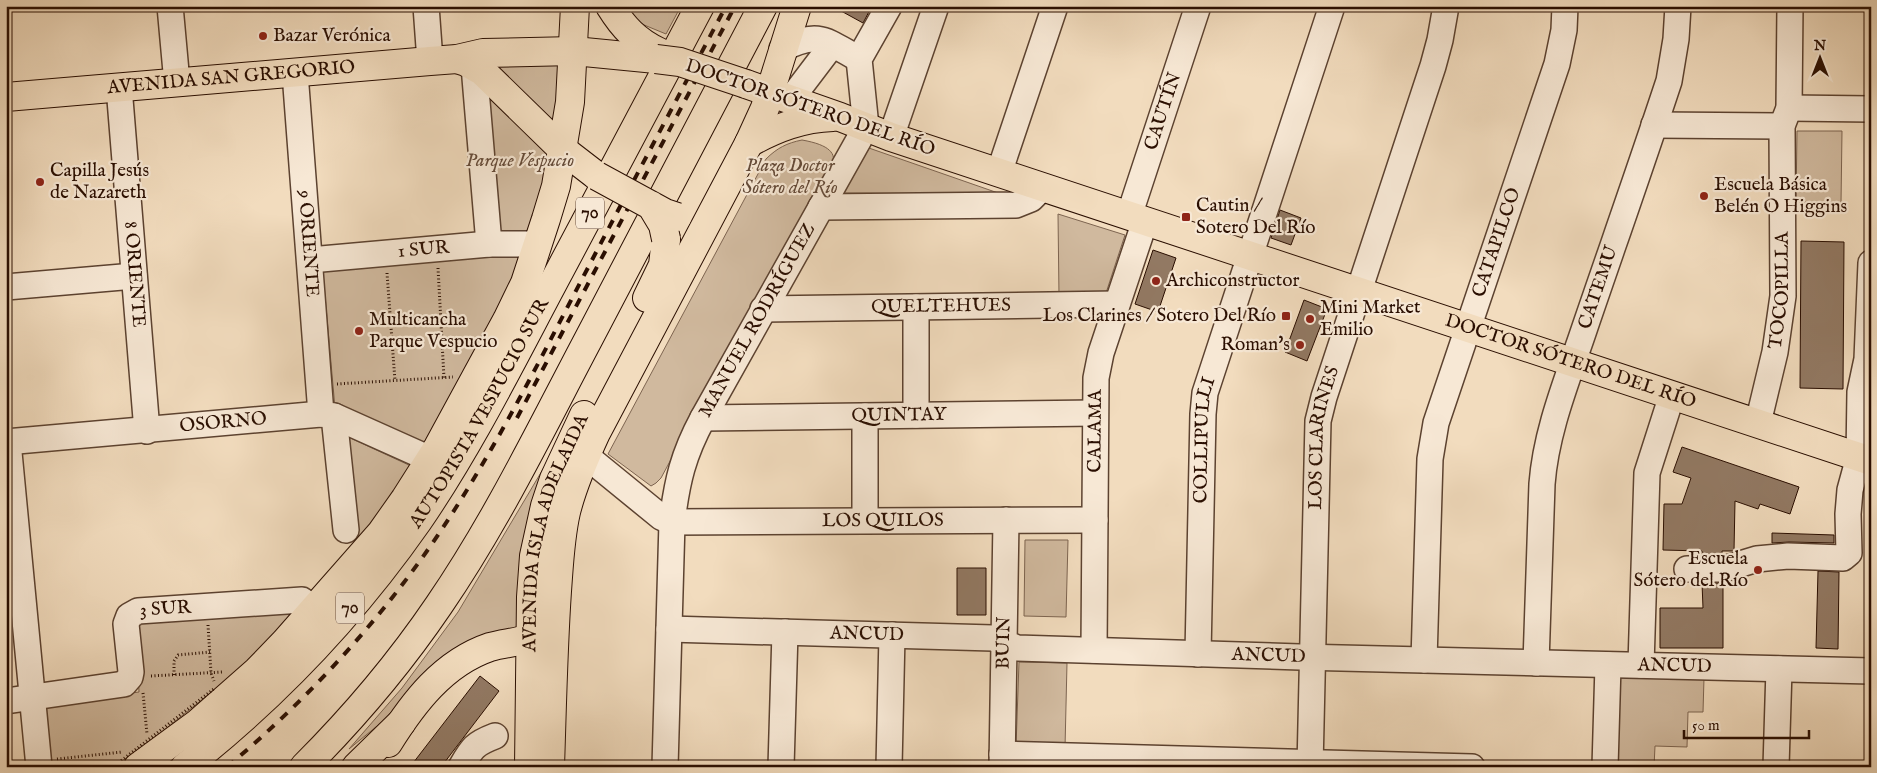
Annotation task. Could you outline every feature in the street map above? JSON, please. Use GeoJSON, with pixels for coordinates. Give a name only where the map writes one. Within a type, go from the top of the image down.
{"type":"FeatureCollection","features":[{"type":"Feature","properties":{"kind":"main road"},"geometry":{"type":"LineString","coordinates":[[138,767],[198,723],[257,671],[285,642],[381,533],[406,499],[430,459],[507,320],[525,283],[538,244],[556,186],[570,102],[575,6]]}},
{"type":"Feature","properties":{"kind":"main road"},"geometry":{"type":"LineString","coordinates":[[610,6],[624,28],[639,42],[665,58]]}},
{"type":"Feature","properties":{"kind":"main road","name":"AUTOPISTA VESPUCIO SUR"},"geometry":{"type":"LineString","coordinates":[[185,767],[242,719],[314,648],[364,592],[419,518],[484,412],[700,6]]}},
{"type":"Feature","properties":{"kind":"main road"},"geometry":{"type":"LineString","coordinates":[[304,767],[360,708],[425,626],[491,522],[554,406],[763,6]]}},
{"type":"Feature","properties":{"kind":"main road"},"geometry":{"type":"LineString","coordinates":[[550,767],[555,618],[561,540],[566,514],[585,455],[749,142],[769,92],[797,6]]}},
{"type":"Feature","properties":{"kind":"main road","name":"AVENIDA SAN GREGORIO"},"geometry":{"type":"LineString","coordinates":[[6,97],[430,61],[466,62],[475,54],[574,51]]}},
{"type":"Feature","properties":{"kind":"main road","name":"DOCTOR SÓTERO DEL RÍO"},"geometry":{"type":"LineString","coordinates":[[574,51],[665,58],[769,92],[891,137],[1865,459]]}},
{"type":"Feature","properties":{"kind":"main road"},"geometry":{"type":"LineString","coordinates":[[466,62],[562,149]]}},
{"type":"Feature","properties":{"kind":"main road"},"geometry":{"type":"LineString","coordinates":[[749,142],[771,131],[794,123],[809,119],[840,117]]}},
{"type":"Feature","properties":{"kind":"main road","name":"AVENIDA ISLA ADELAIDA"},"geometry":{"type":"LineString","coordinates":[[529,767],[530,638],[534,556],[545,506],[554,479],[580,424],[660,272],[672,228],[663,225],[651,205],[597,176],[562,149]]}},
{"type":"Feature","properties":{"kind":"main road"},"geometry":{"type":"LineString","coordinates":[[672,228],[712,214]]}},
{"type":"Feature","properties":{"kind":"main road"},"geometry":{"type":"LineString","coordinates":[[369,767],[432,683],[454,664],[488,648],[530,638],[544,632],[555,618]]}},
{"type":"Feature","properties":{"kind":"main road"},"geometry":{"type":"LineString","coordinates":[[356,767],[401,723]]}},
{"type":"Feature","properties":{"kind":"street"},"geometry":{"type":"LineString","coordinates":[[170,6],[177,82]]}},
{"type":"Feature","properties":{"kind":"street"},"geometry":{"type":"LineString","coordinates":[[426,6],[430,61]]}},
{"type":"Feature","properties":{"kind":"street"},"geometry":{"type":"LineString","coordinates":[[866,127],[859,59],[889,6]]}},
{"type":"Feature","properties":{"kind":"street"},"geometry":{"type":"LineString","coordinates":[[891,137],[936,6]]}},
{"type":"Feature","properties":{"kind":"street"},"geometry":{"type":"LineString","coordinates":[[999,173],[1055,6]]}},
{"type":"Feature","properties":{"kind":"street","name":"CAUTÍN"},"geometry":{"type":"LineString","coordinates":[[1137,218],[1198,6]]}},
{"type":"Feature","properties":{"kind":"street","name":"COLLIPULLI"},"geometry":{"type":"LineString","coordinates":[[1198,654],[1203,404],[1207,383],[1332,6]]}},
{"type":"Feature","properties":{"kind":"street","name":"LOS CLARINES"},"geometry":{"type":"LineString","coordinates":[[1310,765],[1318,427],[1324,397],[1433,66],[1446,6]]}},
{"type":"Feature","properties":{"kind":"street","name":"CATAPILCO"},"geometry":{"type":"LineString","coordinates":[[1424,660],[1431,447],[1439,411],[1557,64],[1564,30],[1565,6]]}},
{"type":"Feature","properties":{"kind":"street","name":"CATEMU"},"geometry":{"type":"LineString","coordinates":[[1536,663],[1543,470],[1551,430],[1654,125],[1673,62],[1678,6]]}},
{"type":"Feature","properties":{"kind":"street","name":"TOCOPILLA"},"geometry":{"type":"LineString","coordinates":[[1758,423],[1775,352],[1783,296],[1790,6]]}},
{"type":"Feature","properties":{"kind":"street"},"geometry":{"type":"LineString","coordinates":[[782,49],[808,38],[826,41],[859,59]]}},
{"type":"Feature","properties":{"kind":"street"},"geometry":{"type":"LineString","coordinates":[[769,92],[826,41]]}},
{"type":"Feature","properties":{"kind":"street"},"geometry":{"type":"LineString","coordinates":[[466,62],[489,244]]}},
{"type":"Feature","properties":{"kind":"street","name":"9 ORIENTE"},"geometry":{"type":"LineString","coordinates":[[296,73],[319,385],[328,415],[346,530]]}},
{"type":"Feature","properties":{"kind":"street","name":"8 ORIENTE"},"geometry":{"type":"LineString","coordinates":[[119,87],[147,431]]}},
{"type":"Feature","properties":{"kind":"street"},"geometry":{"type":"LineString","coordinates":[[1654,125],[1786,117],[1871,109]]}},
{"type":"Feature","properties":{"kind":"street","name":"MANUEL RODRÍGUEZ"},"geometry":{"type":"LineString","coordinates":[[666,767],[672,522],[677,484],[682,464],[702,418],[866,127]]}},
{"type":"Feature","properties":{"kind":"street"},"geometry":{"type":"LineString","coordinates":[[821,207],[1016,205],[1031,199],[1043,187]]}},
{"type":"Feature","properties":{"kind":"street","name":"CALAMA"},"geometry":{"type":"LineString","coordinates":[[1094,650],[1095,413],[1098,367],[1117,304],[1137,218]]}},
{"type":"Feature","properties":{"kind":"street","name":"1 SUR"},"geometry":{"type":"LineString","coordinates":[[310,260],[489,244],[538,244]]}},
{"type":"Feature","properties":{"kind":"street"},"geometry":{"type":"LineString","coordinates":[[1687,569],[1724,569],[1757,559],[1788,556],[1843,558],[1849,552],[1848,514],[1850,490],[1865,459],[1860,392],[1869,341],[1871,263]]}},
{"type":"Feature","properties":{"kind":"street"},"geometry":{"type":"LineString","coordinates":[[6,287],[134,276]]}},
{"type":"Feature","properties":{"kind":"street","name":"QUELTEHUES"},"geometry":{"type":"LineString","coordinates":[[764,309],[1117,304]]}},
{"type":"Feature","properties":{"kind":"street"},"geometry":{"type":"LineString","coordinates":[[916,307],[916,415]]}},
{"type":"Feature","properties":{"kind":"street"},"geometry":{"type":"LineString","coordinates":[[1641,665],[1648,473],[1672,395]]}},
{"type":"Feature","properties":{"kind":"street","name":"QUINTAY"},"geometry":{"type":"LineString","coordinates":[[702,418],[1095,413]]}},
{"type":"Feature","properties":{"kind":"street","name":"OSORNO"},"geometry":{"type":"LineString","coordinates":[[7,442],[328,415],[430,459]]}},
{"type":"Feature","properties":{"kind":"street"},"geometry":{"type":"LineString","coordinates":[[865,416],[865,520]]}},
{"type":"Feature","properties":{"kind":"street"},"geometry":{"type":"LineString","coordinates":[[7,442],[39,764]]}},
{"type":"Feature","properties":{"kind":"street"},"geometry":{"type":"LineString","coordinates":[[585,455],[661,517],[672,522]]}},
{"type":"Feature","properties":{"kind":"street","name":"BUIN"},"geometry":{"type":"LineString","coordinates":[[1002,760],[1006,520]]}},
{"type":"Feature","properties":{"kind":"street","name":"LOS QUILOS"},"geometry":{"type":"LineString","coordinates":[[672,522],[1094,520]]}},
{"type":"Feature","properties":{"kind":"street","name":"3 SUR"},"geometry":{"type":"LineString","coordinates":[[6,701],[124,684],[130,677],[131,672],[126,624],[130,616],[138,611],[302,600]]}},
{"type":"Feature","properties":{"kind":"street","name":"ANCUD"},"geometry":{"type":"LineString","coordinates":[[669,629],[993,638],[1017,648],[1871,671]]}},
{"type":"Feature","properties":{"kind":"street"},"geometry":{"type":"LineString","coordinates":[[781,767],[785,632]]}},
{"type":"Feature","properties":{"kind":"street"},"geometry":{"type":"LineString","coordinates":[[889,767],[892,635]]}},
{"type":"Feature","properties":{"kind":"street"},"geometry":{"type":"LineString","coordinates":[[1605,767],[1608,664]]}},
{"type":"Feature","properties":{"kind":"street"},"geometry":{"type":"LineString","coordinates":[[1776,767],[1779,669]]}},
{"type":"Feature","properties":{"kind":"street"},"geometry":{"type":"LineString","coordinates":[[461,767],[478,742],[495,736]]}},
{"type":"Feature","properties":{"kind":"street"},"geometry":{"type":"LineString","coordinates":[[1002,760],[1472,767]]}},
{"type":"Feature","properties":{"kind":"path"},"geometry":{"type":"LineString","coordinates":[[436,249],[444,378]]}},
{"type":"Feature","properties":{"kind":"path"},"geometry":{"type":"LineString","coordinates":[[387,272],[395,381]]}},
{"type":"Feature","properties":{"kind":"path"},"geometry":{"type":"LineString","coordinates":[[319,385],[461,377]]}},
{"type":"Feature","properties":{"kind":"path"},"geometry":{"type":"LineString","coordinates":[[206,606],[211,667]]}},
{"type":"Feature","properties":{"kind":"path"},"geometry":{"type":"LineString","coordinates":[[174,675],[174,661],[178,655],[210,652]]}},
{"type":"Feature","properties":{"kind":"path"},"geometry":{"type":"LineString","coordinates":[[149,676],[206,673]]}},
{"type":"Feature","properties":{"kind":"path"},"geometry":{"type":"LineString","coordinates":[[39,764],[149,749],[142,686]]}},
{"type":"Feature","properties":{"kind":"path"},"geometry":{"type":"LineString","coordinates":[[113,767],[215,688]]}},
{"type":"Feature","properties":{"kind":"green space"},"geometry":{"type":"Polygon","coordinates":[[[624,6],[681,6],[666,34],[632,20],[624,6]]]}},
{"type":"Feature","properties":{"kind":"green space","name":"Parque Vespucio"},"geometry":{"type":"Polygon","coordinates":[[[482,57],[562,61],[560,129],[482,57]]]}},
{"type":"Feature","properties":{"kind":"green space","name":"Parque Vespucio"},"geometry":{"type":"Polygon","coordinates":[[[483,84],[550,147],[531,241],[496,241],[483,84]]]}},
{"type":"Feature","properties":{"kind":"green space"},"geometry":{"type":"Polygon","coordinates":[[[1797,131],[1842,131],[1841,203],[1796,202],[1797,131]]]}},
{"type":"Feature","properties":{"kind":"green space","name":"Plaza Doctor Sótero del Río"},"geometry":{"type":"Polygon","coordinates":[[[802,140],[819,144],[829,150],[833,157],[833,165],[807,206],[661,478],[651,486],[608,454],[766,159],[783,147],[802,140]]]}},
{"type":"Feature","properties":{"kind":"green space"},"geometry":{"type":"Polygon","coordinates":[[[866,147],[1001,194],[843,193],[866,147]]]}},
{"type":"Feature","properties":{"kind":"green space"},"geometry":{"type":"Polygon","coordinates":[[[1058,214],[1125,235],[1105,296],[1059,297],[1058,214]]]}},
{"type":"Feature","properties":{"kind":"green space"},"geometry":{"type":"Polygon","coordinates":[[[494,249],[525,257],[425,444],[335,408],[323,273],[325,268],[494,249]]]}},
{"type":"Feature","properties":{"kind":"green space"},"geometry":{"type":"Polygon","coordinates":[[[346,436],[411,466],[355,547],[346,436]]]}},
{"type":"Feature","properties":{"kind":"green space"},"geometry":{"type":"Polygon","coordinates":[[[555,449],[521,631],[415,695],[349,749],[402,688],[458,612],[555,449]]]}},
{"type":"Feature","properties":{"kind":"green space"},"geometry":{"type":"Polygon","coordinates":[[[1025,540],[1068,540],[1066,617],[1024,616],[1025,540]]]}},
{"type":"Feature","properties":{"kind":"green space"},"geometry":{"type":"Polygon","coordinates":[[[298,611],[249,662],[158,735],[114,767],[44,767],[42,710],[48,704],[139,692],[137,621],[298,611]]]}},
{"type":"Feature","properties":{"kind":"green space"},"geometry":{"type":"Polygon","coordinates":[[[1019,662],[1067,663],[1065,748],[1016,747],[1019,662]]]}},
{"type":"Feature","properties":{"kind":"green space"},"geometry":{"type":"Polygon","coordinates":[[[1609,675],[1704,678],[1703,712],[1688,712],[1687,747],[1655,746],[1654,767],[1607,767],[1609,675]]]}},
{"type":"Feature","properties":{"kind":"building"},"geometry":{"type":"Polygon","coordinates":[[[832,6],[872,6],[863,23],[832,6]]]}},
{"type":"Feature","properties":{"kind":"building"},"geometry":{"type":"Polygon","coordinates":[[[1280,210],[1301,218],[1291,245],[1271,238],[1280,210]]]}},
{"type":"Feature","properties":{"kind":"building"},"geometry":{"type":"Polygon","coordinates":[[[1801,241],[1844,242],[1843,389],[1800,388],[1801,241]]]}},
{"type":"Feature","properties":{"kind":"building","name":"Archiconstructor"},"geometry":{"type":"Polygon","coordinates":[[[1153,250],[1176,258],[1158,312],[1135,304],[1153,250]]]}},
{"type":"Feature","properties":{"kind":"building"},"geometry":{"type":"Polygon","coordinates":[[[1304,300],[1327,309],[1307,361],[1285,352],[1304,300]]]}},
{"type":"Feature","properties":{"kind":"building"},"geometry":{"type":"Polygon","coordinates":[[[1682,447],[1799,487],[1790,514],[1760,504],[1758,509],[1735,501],[1734,551],[1722,551],[1722,555],[1702,555],[1702,551],[1663,550],[1664,504],[1682,504],[1691,478],[1673,472],[1682,447]]]}},
{"type":"Feature","properties":{"kind":"building"},"geometry":{"type":"Polygon","coordinates":[[[1772,533],[1834,535],[1834,543],[1772,543],[1772,533]]]}},
{"type":"Feature","properties":{"kind":"building"},"geometry":{"type":"Polygon","coordinates":[[[957,568],[986,568],[986,615],[957,615],[957,568]]]}},
{"type":"Feature","properties":{"kind":"building"},"geometry":{"type":"Polygon","coordinates":[[[1818,571],[1839,572],[1838,649],[1816,648],[1818,571]]]}},
{"type":"Feature","properties":{"kind":"building"},"geometry":{"type":"Polygon","coordinates":[[[1702,583],[1723,583],[1723,648],[1660,648],[1660,608],[1703,608],[1702,583]]]}},
{"type":"Feature","properties":{"kind":"building"},"geometry":{"type":"Polygon","coordinates":[[[480,676],[499,691],[441,767],[410,767],[480,676]]]}},
{"type":"Feature","properties":{"kind":"railway"},"geometry":{"type":"LineString","coordinates":[[227,767],[260,739],[351,647],[406,580],[455,509],[520,398],[726,6]]}},
{"type":"Feature","properties":{"kind":"railway"},"geometry":{"type":"LineString","coordinates":[[517,418],[735,6]]}},
{"type":"Feature","properties":{"kind":"place","name":"Bazar Verónica"},"geometry":{"type":"Point","coordinates":[263,36]}},
{"type":"Feature","properties":{"kind":"place","name":"Capilla Jesús de Nazareth"},"geometry":{"type":"Point","coordinates":[40,182]}},
{"type":"Feature","properties":{"kind":"place","name":"Escuela Básica Belén O Higgins"},"geometry":{"type":"Point","coordinates":[1704,196]}},
{"type":"Feature","properties":{"kind":"place","name":"Cautin / Sotero Del Río"},"geometry":{"type":"Point","coordinates":[1186,217]}},
{"type":"Feature","properties":{"kind":"place","name":"Archiconstructor"},"geometry":{"type":"Point","coordinates":[1156,281]}},
{"type":"Feature","properties":{"kind":"place","name":"Los Clarines / Sotero Del Río"},"geometry":{"type":"Point","coordinates":[1286,316]}},
{"type":"Feature","properties":{"kind":"place","name":"Mini Market Emilio"},"geometry":{"type":"Point","coordinates":[1310,319]}},
{"type":"Feature","properties":{"kind":"place","name":"Multicancha Parque Vespucio"},"geometry":{"type":"Point","coordinates":[359,331]}},
{"type":"Feature","properties":{"kind":"place","name":"Roman's"},"geometry":{"type":"Point","coordinates":[1300,345]}},
{"type":"Feature","properties":{"kind":"place","name":"Escuela Sótero del Río"},"geometry":{"type":"Point","coordinates":[1758,570]}}]}
